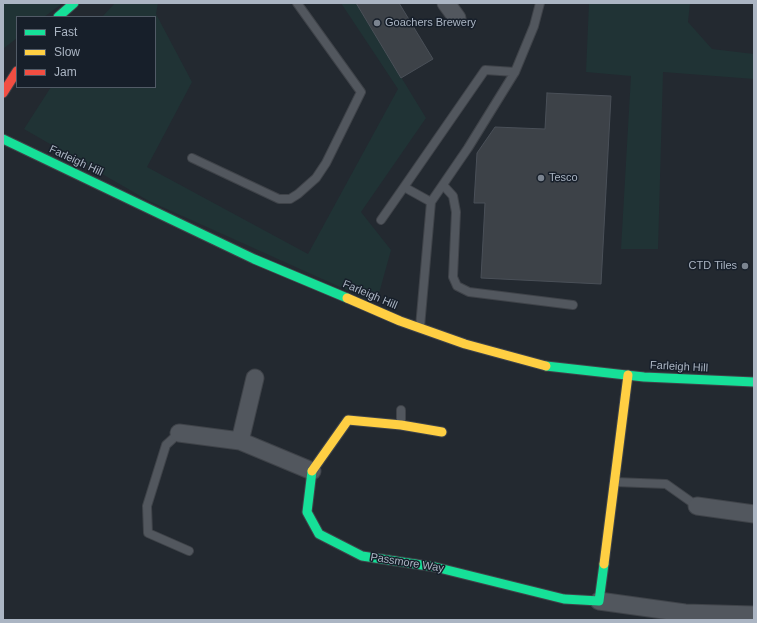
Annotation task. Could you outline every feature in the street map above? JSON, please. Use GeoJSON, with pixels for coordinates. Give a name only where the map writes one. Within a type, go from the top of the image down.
{"type":"FeatureCollection","features":[{"type":"Feature","properties":{"kind":"street"},"geometry":{"type":"LineString","coordinates":[[59,16],[74,3]]}},
{"type":"Feature","properties":{"kind":"street"},"geometry":{"type":"LineString","coordinates":[[446,3],[457,18]]}},
{"type":"Feature","properties":{"kind":"street"},"geometry":{"type":"LineString","coordinates":[[3,93],[16,73]]}},
{"type":"Feature","properties":{"kind":"street","name":"Farleigh Hill"},"geometry":{"type":"LineString","coordinates":[[3,139],[254,259],[400,321],[465,344],[543,366],[662,378],[754,382]]}},
{"type":"Feature","properties":{"kind":"street"},"geometry":{"type":"LineString","coordinates":[[599,602],[628,375]]}},
{"type":"Feature","properties":{"kind":"street"},"geometry":{"type":"LineString","coordinates":[[240,441],[255,378]]}},
{"type":"Feature","properties":{"kind":"street","name":"Passmore Way"},"geometry":{"type":"LineString","coordinates":[[442,432],[348,420],[312,471],[308,512],[319,534],[362,556],[436,567],[564,599],[685,613],[754,615]]}},
{"type":"Feature","properties":{"kind":"street"},"geometry":{"type":"LineString","coordinates":[[178,433],[240,441],[312,471]]}},
{"type":"Feature","properties":{"kind":"street"},"geometry":{"type":"LineString","coordinates":[[697,506],[747,513]]}},
{"type":"Feature","properties":{"kind":"lane"},"geometry":{"type":"LineString","coordinates":[[192,158],[273,197],[284,200],[290,199],[302,191],[326,163],[361,92],[297,3]]}},
{"type":"Feature","properties":{"kind":"lane"},"geometry":{"type":"LineString","coordinates":[[420,328],[431,202],[468,148],[514,72],[534,26],[540,3]]}},
{"type":"Feature","properties":{"kind":"lane"},"geometry":{"type":"LineString","coordinates":[[381,220],[486,70],[514,72]]}},
{"type":"Feature","properties":{"kind":"lane"},"geometry":{"type":"LineString","coordinates":[[443,185],[453,196],[456,212],[453,277],[457,286],[469,292],[573,305]]}},
{"type":"Feature","properties":{"kind":"lane"},"geometry":{"type":"LineString","coordinates":[[404,186],[431,202]]}},
{"type":"Feature","properties":{"kind":"lane"},"geometry":{"type":"LineString","coordinates":[[401,410],[401,426]]}},
{"type":"Feature","properties":{"kind":"lane"},"geometry":{"type":"LineString","coordinates":[[178,433],[166,445],[147,506],[148,533],[189,551]]}},
{"type":"Feature","properties":{"kind":"lane"},"geometry":{"type":"LineString","coordinates":[[614,482],[666,484],[697,506]]}},
{"type":"Feature","properties":{"kind":"shaded area"},"geometry":{"type":"Polygon","coordinates":[[[3,3],[63,3],[45,16],[16,16],[16,39],[3,49],[3,3]]]}},
{"type":"Feature","properties":{"kind":"shaded area"},"geometry":{"type":"Polygon","coordinates":[[[115,3],[158,3],[156,14],[192,82],[147,167],[308,254],[398,89],[341,3],[356,3],[426,118],[361,212],[391,250],[378,297],[369,300],[149,201],[24,129],[50,88],[156,88],[156,16],[103,16],[115,3]]]}},
{"type":"Feature","properties":{"kind":"shaded area"},"geometry":{"type":"Polygon","coordinates":[[[589,3],[690,3],[688,22],[712,49],[754,54],[754,79],[663,72],[658,249],[621,249],[631,76],[586,72],[589,3]]]}},
{"type":"Feature","properties":{"kind":"building"},"geometry":{"type":"Polygon","coordinates":[[[356,3],[399,3],[433,59],[401,78],[356,3]]]}},
{"type":"Feature","properties":{"kind":"building","name":"Tesco"},"geometry":{"type":"Polygon","coordinates":[[[547,93],[611,96],[601,284],[481,278],[485,203],[474,203],[477,153],[495,127],[545,129],[547,93]]]}},
{"type":"Feature","properties":{"kind":"traffic: fast"},"geometry":{"type":"LineString","coordinates":[[59,16],[74,3]]}},
{"type":"Feature","properties":{"kind":"traffic: fast"},"geometry":{"type":"LineString","coordinates":[[3,139],[254,259],[347,298]]}},
{"type":"Feature","properties":{"kind":"traffic: fast"},"geometry":{"type":"LineString","coordinates":[[546,366],[644,377],[754,382]]}},
{"type":"Feature","properties":{"kind":"traffic: fast"},"geometry":{"type":"LineString","coordinates":[[312,471],[307,512],[319,534],[362,556],[435,567],[564,599],[599,601],[604,564]]}},
{"type":"Feature","properties":{"kind":"traffic: slow"},"geometry":{"type":"LineString","coordinates":[[347,298],[400,321],[465,344],[546,366]]}},
{"type":"Feature","properties":{"kind":"traffic: slow"},"geometry":{"type":"LineString","coordinates":[[604,564],[628,375]]}},
{"type":"Feature","properties":{"kind":"traffic: slow"},"geometry":{"type":"LineString","coordinates":[[312,471],[348,420],[401,425],[442,432]]}},
{"type":"Feature","properties":{"kind":"traffic: jam"},"geometry":{"type":"LineString","coordinates":[[3,93],[16,73]]}},
{"type":"Feature","properties":{"kind":"place","name":"Goachers Brewery"},"geometry":{"type":"Point","coordinates":[377,23]}},
{"type":"Feature","properties":{"kind":"place","name":"Tesco"},"geometry":{"type":"Point","coordinates":[541,178]}},
{"type":"Feature","properties":{"kind":"place","name":"CTD Tiles"},"geometry":{"type":"Point","coordinates":[745,266]}}]}
